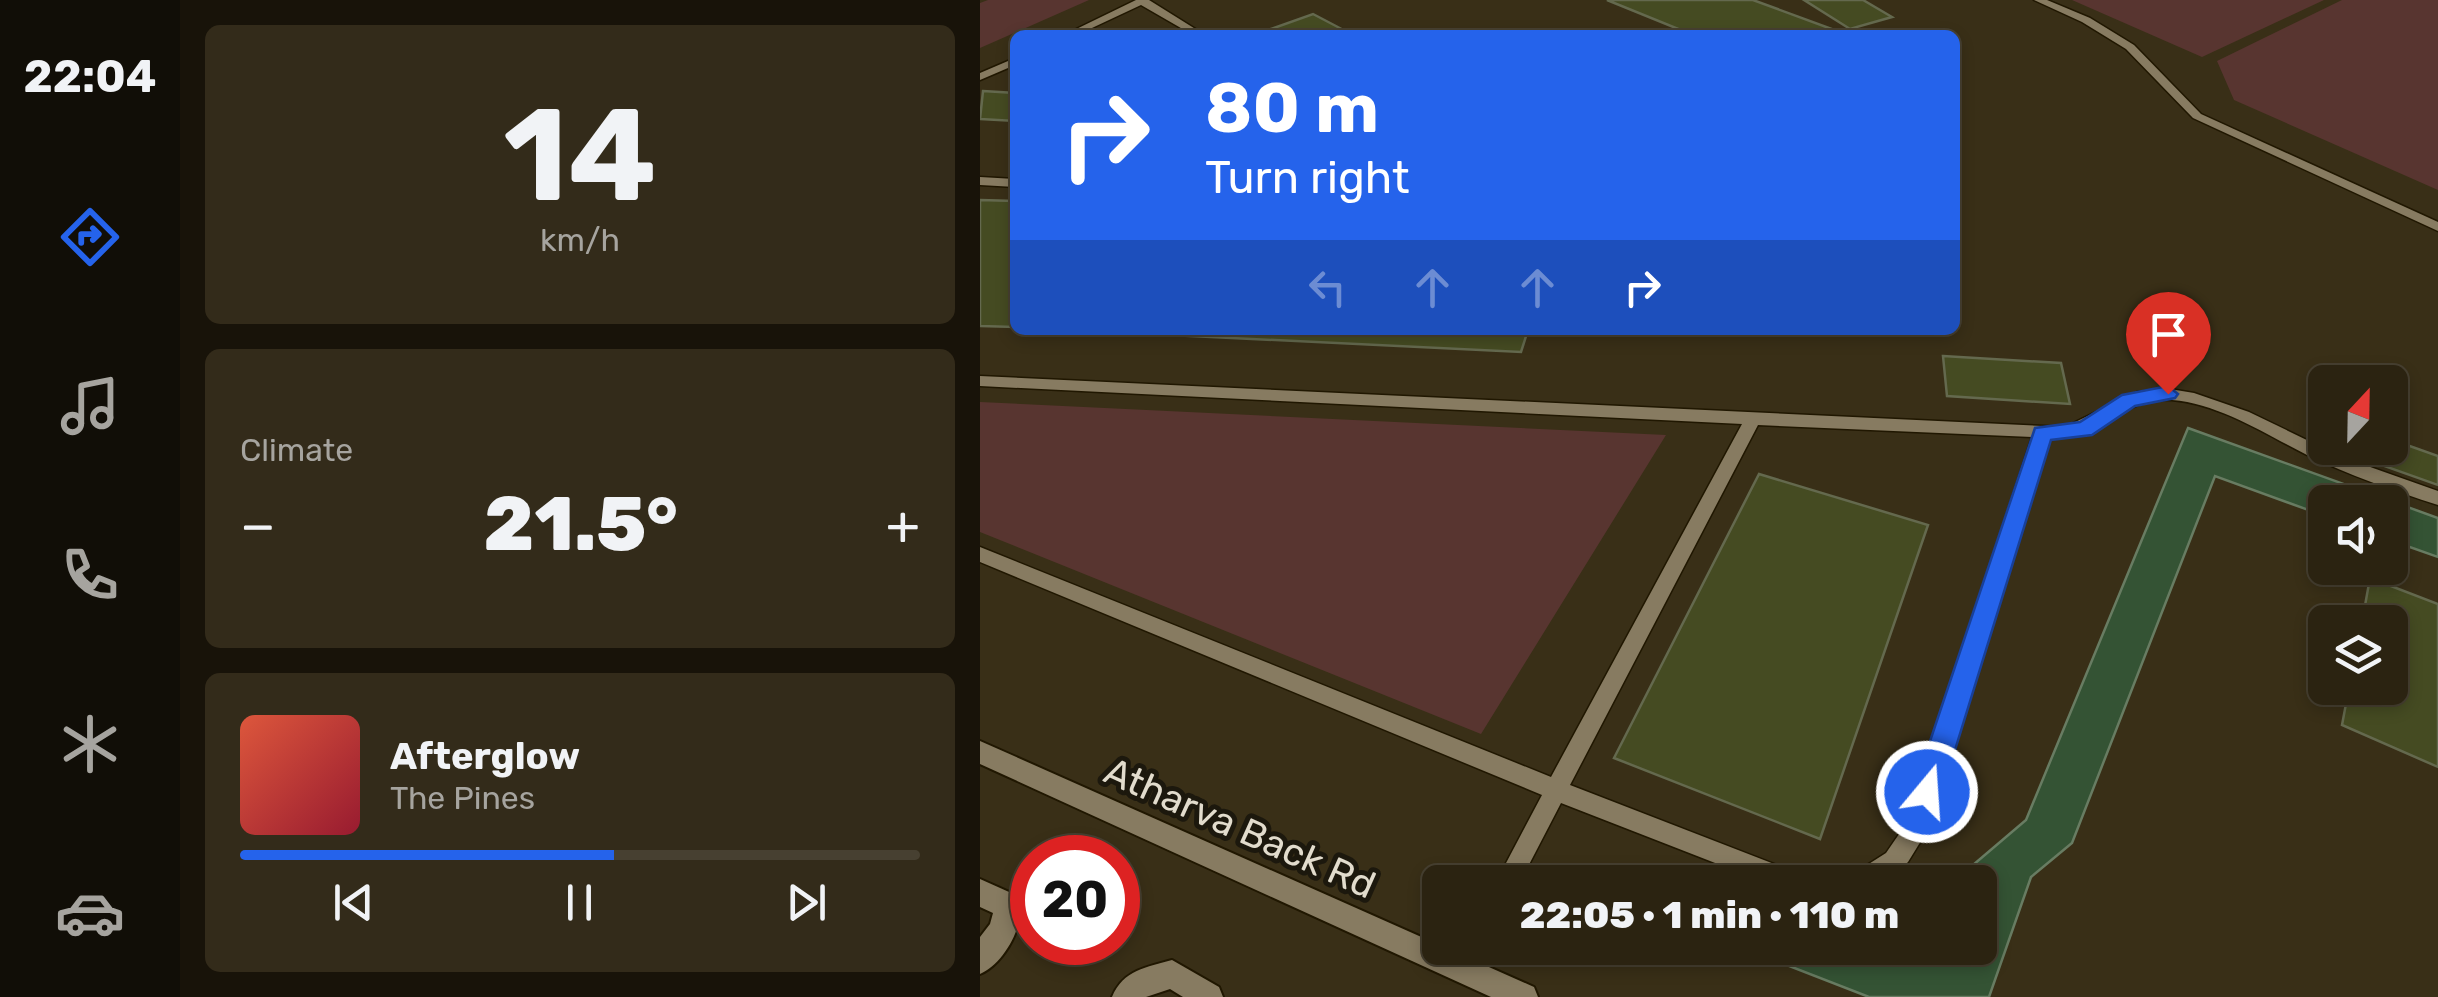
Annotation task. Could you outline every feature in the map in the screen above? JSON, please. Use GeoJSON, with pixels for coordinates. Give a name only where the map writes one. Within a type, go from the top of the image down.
{"type":"FeatureCollection","features":[{"type":"Feature","properties":{"kind":"street","name":"Atharva Back Rd"},"geometry":{"type":"LineString","coordinates":[[980,752],[1422,939]]}},
{"type":"Feature","properties":{"kind":"street"},"geometry":{"type":"LineString","coordinates":[[980,893],[1008,906],[1002,931],[980,960]]}},
{"type":"Feature","properties":{"kind":"street","name":"Atharva Back Rd"},"geometry":{"type":"LineString","coordinates":[[1478,965],[1524,997]]}},
{"type":"Feature","properties":{"kind":"street"},"geometry":{"type":"LineString","coordinates":[[1126,997],[1140,983],[1172,974],[1210,997]]}},
{"type":"Feature","properties":{"kind":"lane"},"geometry":{"type":"LineString","coordinates":[[2039,0],[2086,20],[2130,48],[2197,116],[2438,227]]}},
{"type":"Feature","properties":{"kind":"lane"},"geometry":{"type":"LineString","coordinates":[[1081,30],[1142,1],[1191,30]]}},
{"type":"Feature","properties":{"kind":"lane"},"geometry":{"type":"LineString","coordinates":[[980,77],[1010,62]]}},
{"type":"Feature","properties":{"kind":"lane"},"geometry":{"type":"LineString","coordinates":[[980,182],[1010,183]]}},
{"type":"Feature","properties":{"kind":"lane"},"geometry":{"type":"LineString","coordinates":[[980,381],[2042,433],[2084,430],[2129,400],[2168,394],[2220,408],[2335,461],[2438,498]]}},
{"type":"Feature","properties":{"kind":"lane"},"geometry":{"type":"LineString","coordinates":[[1517,865],[1753,419]]}},
{"type":"Feature","properties":{"kind":"lane"},"geometry":{"type":"LineString","coordinates":[[1892,865],[1904,854],[1916,828],[2042,433]]}},
{"type":"Feature","properties":{"kind":"lane"},"geometry":{"type":"LineString","coordinates":[[980,554],[1748,865]]}},
{"type":"Feature","properties":{"kind":"shaded area"},"geometry":{"type":"Polygon","coordinates":[[[1089,0],[1021,30],[1010,30],[1010,35],[980,48],[980,3],[1089,0]]]}},
{"type":"Feature","properties":{"kind":"shaded area"},"geometry":{"type":"Polygon","coordinates":[[[2072,0],[2324,0],[2202,57],[2072,0]]]}},
{"type":"Feature","properties":{"kind":"shaded area"},"geometry":{"type":"Polygon","coordinates":[[[2342,0],[2438,0],[2438,190],[2234,100],[2217,61],[2342,0]]]}},
{"type":"Feature","properties":{"kind":"shaded area"},"geometry":{"type":"Polygon","coordinates":[[[980,402],[1666,435],[1481,734],[980,532],[980,402]]]}},
{"type":"Feature","properties":{"kind":"shaded area"},"geometry":{"type":"Polygon","coordinates":[[[2188,428],[2346,485],[2308,485],[2308,510],[2215,476],[2072,843],[2031,877],[1989,997],[1869,997],[1787,965],[1997,965],[1997,865],[1973,865],[2026,820],[2188,428]]]}},
{"type":"Feature","properties":{"kind":"shaded area"},"geometry":{"type":"Polygon","coordinates":[[[2408,507],[2438,518],[2438,557],[2408,546],[2408,507]]]}},
{"type":"Feature","properties":{"kind":"building"},"geometry":{"type":"Polygon","coordinates":[[[1607,0],[1753,0],[1834,30],[1681,30],[1607,0]]]}},
{"type":"Feature","properties":{"kind":"building"},"geometry":{"type":"Polygon","coordinates":[[[1804,0],[1863,0],[1892,17],[1850,29],[1804,0]]]}},
{"type":"Feature","properties":{"kind":"building"},"geometry":{"type":"Polygon","coordinates":[[[1313,14],[1343,30],[1268,30],[1313,14]]]}},
{"type":"Feature","properties":{"kind":"building"},"geometry":{"type":"Polygon","coordinates":[[[983,91],[1010,93],[1010,121],[980,119],[983,91]]]}},
{"type":"Feature","properties":{"kind":"building"},"geometry":{"type":"Polygon","coordinates":[[[980,200],[1010,201],[1010,327],[980,326],[980,200]]]}},
{"type":"Feature","properties":{"kind":"building"},"geometry":{"type":"Polygon","coordinates":[[[1170,335],[1526,335],[1521,352],[1170,335]]]}},
{"type":"Feature","properties":{"kind":"building"},"geometry":{"type":"Polygon","coordinates":[[[1943,356],[2061,363],[2070,404],[1947,396],[1943,356]]]}},
{"type":"Feature","properties":{"kind":"building"},"geometry":{"type":"Polygon","coordinates":[[[2408,445],[2438,456],[2438,485],[2382,465],[2408,465],[2408,445]]]}},
{"type":"Feature","properties":{"kind":"building"},"geometry":{"type":"Polygon","coordinates":[[[1759,474],[1928,525],[1820,839],[1614,758],[1759,474]]]}},
{"type":"Feature","properties":{"kind":"building"},"geometry":{"type":"Polygon","coordinates":[[[2369,585],[2388,585],[2438,604],[2438,767],[2342,725],[2346,705],[2408,705],[2408,605],[2365,605],[2369,585]]]}},
{"type":"Feature","properties":{"kind":"route"},"geometry":{"type":"LineString","coordinates":[[1927,792],[2042,433],[2084,430],[2129,400],[2148,394],[2168,394]]}}]}
